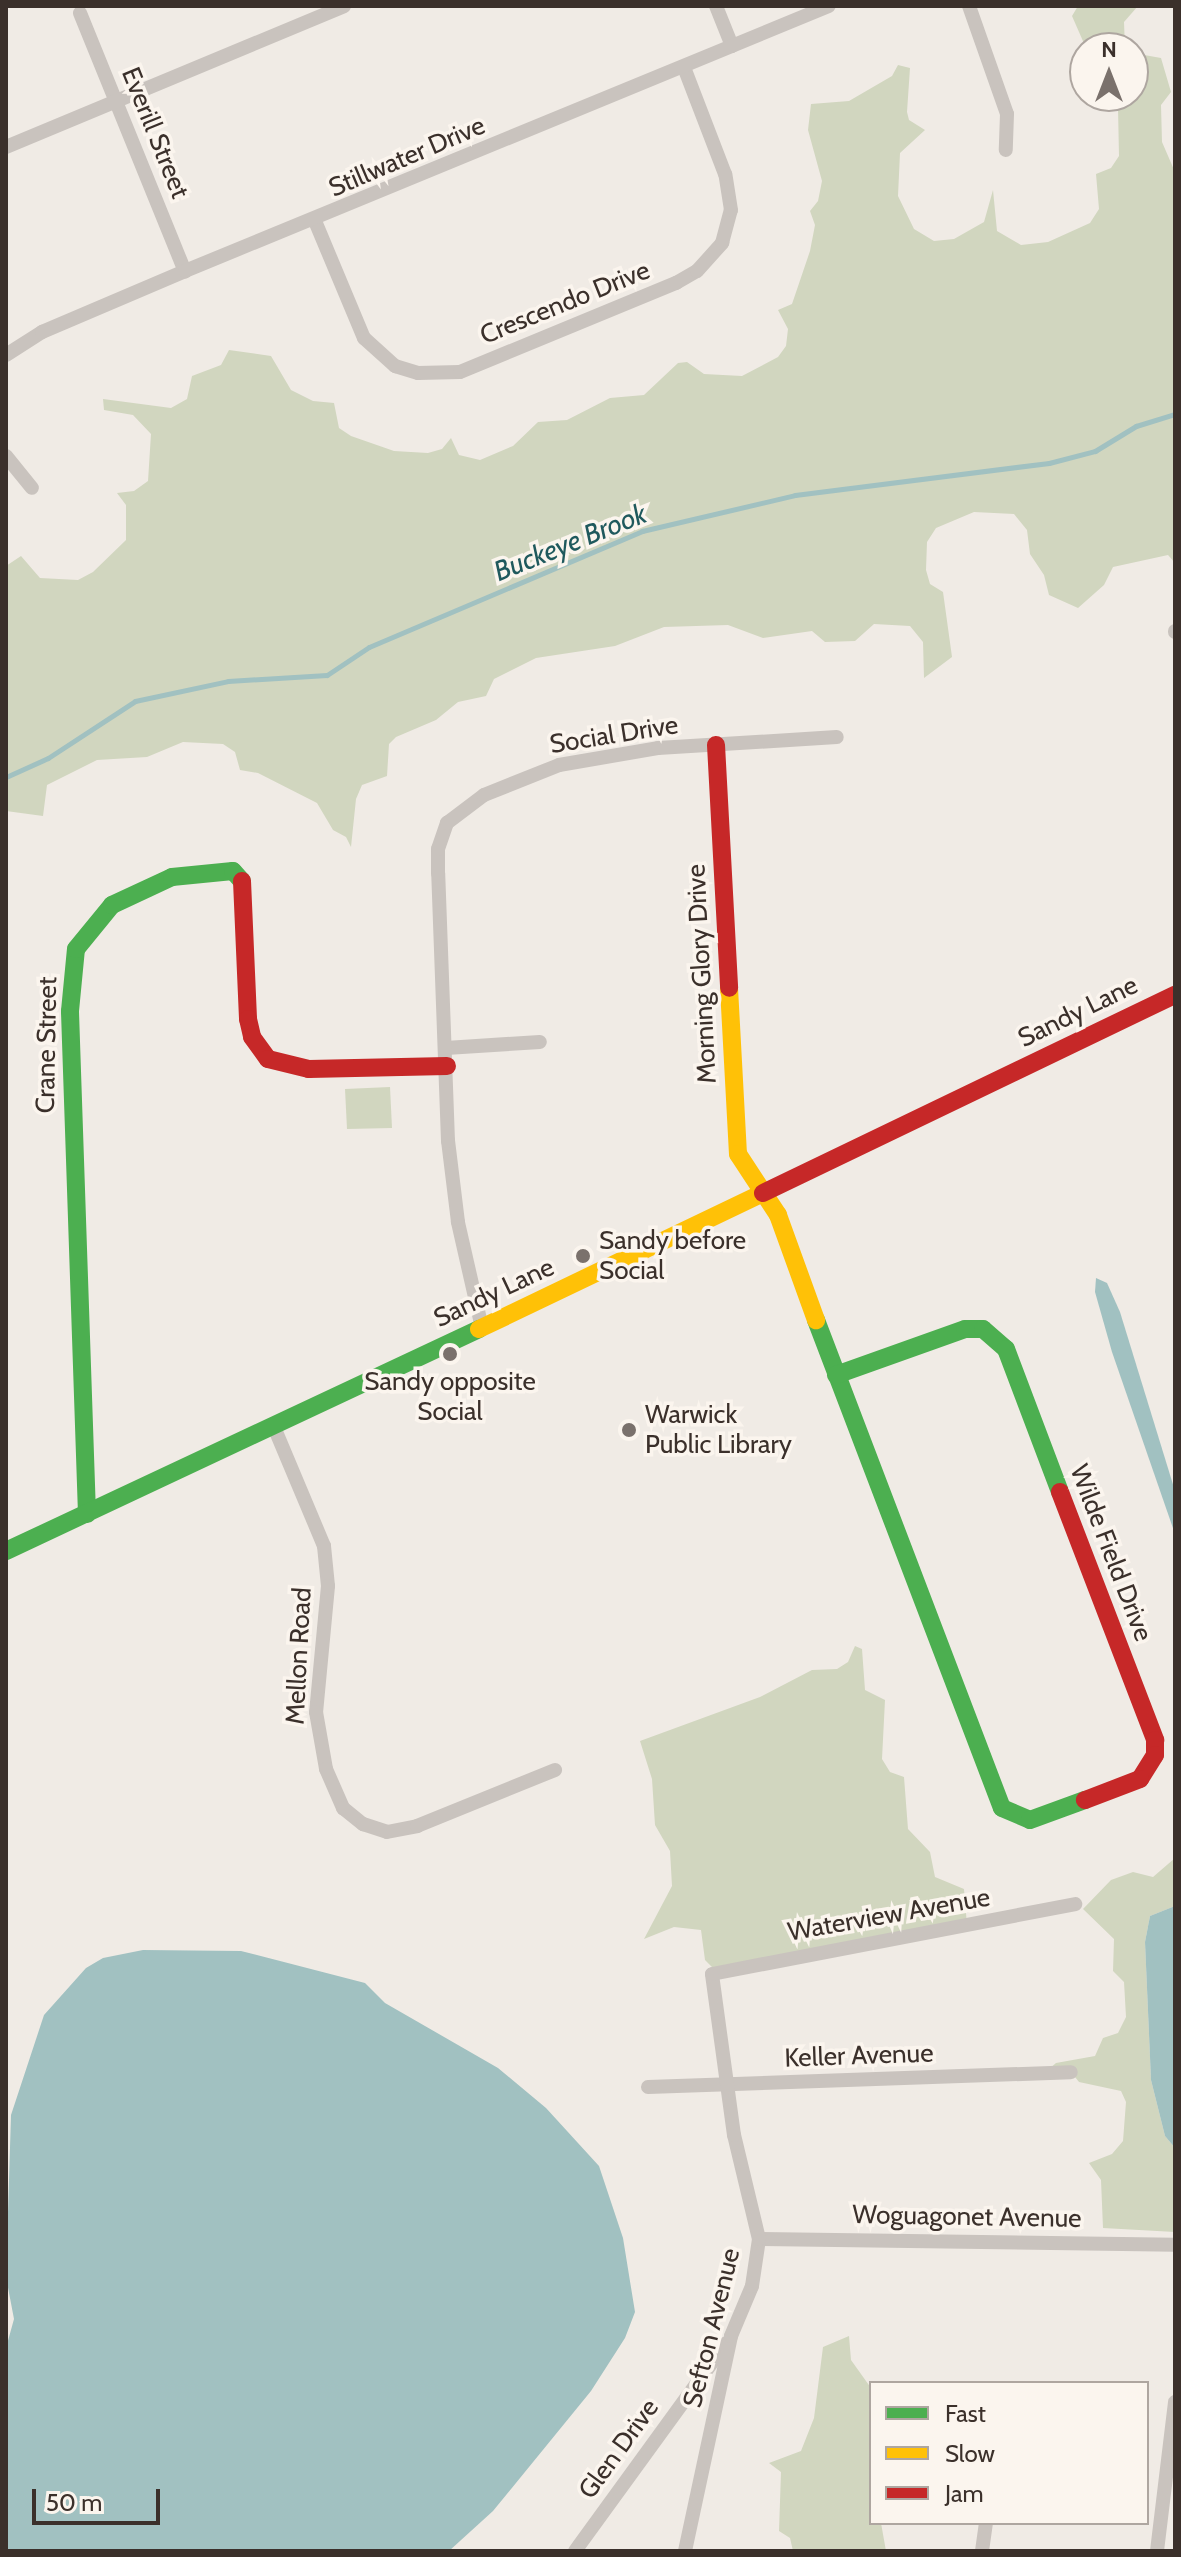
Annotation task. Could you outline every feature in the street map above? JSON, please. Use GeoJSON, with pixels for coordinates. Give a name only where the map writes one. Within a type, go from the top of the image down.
{"type":"FeatureCollection","features":[{"type":"Feature","properties":{"kind":"street"},"geometry":{"type":"LineString","coordinates":[[6,147],[344,6]]}},
{"type":"Feature","properties":{"kind":"street"},"geometry":{"type":"LineString","coordinates":[[716,6],[732,46]]}},
{"type":"Feature","properties":{"kind":"street","name":"Stillwater Drive"},"geometry":{"type":"LineString","coordinates":[[6,355],[42,332],[185,271],[315,221],[829,6]]}},
{"type":"Feature","properties":{"kind":"street"},"geometry":{"type":"LineString","coordinates":[[969,6],[1007,114],[1006,150]]}},
{"type":"Feature","properties":{"kind":"street","name":"Everill Street"},"geometry":{"type":"LineString","coordinates":[[80,13],[185,271]]}},
{"type":"Feature","properties":{"kind":"street","name":"Crescendo Drive"},"geometry":{"type":"LineString","coordinates":[[315,221],[364,338],[395,366],[418,373],[460,372],[676,283],[697,271],[722,243],[731,210],[725,174],[684,67]]}},
{"type":"Feature","properties":{"kind":"street"},"geometry":{"type":"LineString","coordinates":[[6,456],[32,488]]}},
{"type":"Feature","properties":{"kind":"street","name":"Social Drive"},"geometry":{"type":"LineString","coordinates":[[482,1328],[452,1179],[438,873],[438,849],[447,823],[484,795],[559,765],[625,752],[837,737]]}},
{"type":"Feature","properties":{"kind":"street","name":"Morning Glory Drive"},"geometry":{"type":"LineString","coordinates":[[716,745],[738,1154],[764,1192]]}},
{"type":"Feature","properties":{"kind":"street","name":"Crane Street"},"geometry":{"type":"LineString","coordinates":[[87,1514],[70,1011],[76,949],[92,924],[112,905],[172,877],[233,871],[242,880],[246,902],[248,1019],[252,1037],[268,1059],[309,1069],[447,1057]]}},
{"type":"Feature","properties":{"kind":"street","name":"Sandy Lane"},"geometry":{"type":"LineString","coordinates":[[6,1551],[274,1427],[1175,995]]}},
{"type":"Feature","properties":{"kind":"street"},"geometry":{"type":"LineString","coordinates":[[447,1057],[540,1042]]}},
{"type":"Feature","properties":{"kind":"street","name":"Wilde Field Drive"},"geometry":{"type":"LineString","coordinates":[[764,1192],[778,1215],[836,1375],[1002,1808],[1015,1818],[1038,1819],[1140,1779],[1155,1755],[1155,1740],[1006,1349],[983,1329],[965,1329],[836,1375]]}},
{"type":"Feature","properties":{"kind":"street","name":"Mellon Road"},"geometry":{"type":"LineString","coordinates":[[274,1427],[324,1546],[328,1586],[316,1712],[326,1769],[343,1808],[363,1824],[387,1832],[417,1826],[555,1770]]}},
{"type":"Feature","properties":{"kind":"street","name":"Waterview Avenue"},"geometry":{"type":"LineString","coordinates":[[712,1974],[1075,1904]]}},
{"type":"Feature","properties":{"kind":"street","name":"Sefton Avenue"},"geometry":{"type":"LineString","coordinates":[[685,2551],[731,2336],[752,2286],[759,2239],[726,2086],[712,1974]]}},
{"type":"Feature","properties":{"kind":"street","name":"Keller Avenue"},"geometry":{"type":"LineString","coordinates":[[648,2087],[1071,2072]]}},
{"type":"Feature","properties":{"kind":"street","name":"Woguagonet Avenue"},"geometry":{"type":"LineString","coordinates":[[759,2239],[1175,2245]]}},
{"type":"Feature","properties":{"kind":"street","name":"Glen Drive"},"geometry":{"type":"LineString","coordinates":[[575,2551],[731,2336]]}},
{"type":"Feature","properties":{"kind":"street"},"geometry":{"type":"LineString","coordinates":[[1157,2551],[1175,2402]]}},
{"type":"Feature","properties":{"kind":"street"},"geometry":{"type":"LineString","coordinates":[[982,2551],[986,2525]]}},
{"type":"Feature","properties":{"kind":"green space"},"geometry":{"type":"Polygon","coordinates":[[[1078,6],[1138,6],[1124,22],[1124,32],[1079,32],[1072,16],[1078,6]]]}},
{"type":"Feature","properties":{"kind":"green space"},"geometry":{"type":"Polygon","coordinates":[[[1149,56],[1161,58],[1171,92],[1161,105],[1162,142],[1175,172],[1175,563],[1168,555],[1113,567],[1104,585],[1078,608],[1049,595],[1044,575],[1030,554],[1027,530],[1014,514],[974,512],[936,528],[927,542],[926,570],[930,584],[943,592],[952,657],[924,678],[923,642],[910,626],[874,624],[855,641],[825,642],[812,631],[763,638],[728,625],[664,627],[615,646],[536,658],[494,679],[486,696],[458,702],[436,720],[396,737],[389,744],[387,776],[362,785],[356,799],[351,847],[346,837],[333,830],[317,803],[258,773],[240,770],[235,752],[223,744],[183,742],[147,757],[97,760],[47,785],[43,816],[6,811],[6,566],[21,556],[40,578],[78,580],[93,572],[126,540],[126,505],[117,493],[134,491],[148,481],[151,434],[133,415],[104,410],[103,399],[171,408],[187,399],[192,376],[221,365],[229,350],[271,356],[291,390],[313,401],[334,403],[339,428],[351,436],[394,451],[428,453],[442,449],[451,438],[459,455],[480,460],[513,446],[538,422],[567,420],[610,398],[644,395],[678,363],[687,362],[704,374],[742,376],[778,357],[786,346],[788,329],[778,310],[792,304],[810,251],[815,225],[810,211],[818,201],[822,181],[808,130],[811,104],[849,101],[892,76],[898,65],[910,68],[907,112],[909,120],[925,130],[900,153],[898,196],[914,229],[934,241],[954,239],[984,222],[993,190],[997,231],[1021,245],[1048,242],[1090,223],[1099,209],[1096,174],[1111,168],[1119,156],[1118,112],[1149,112],[1149,56]]]}},
{"type":"Feature","properties":{"kind":"green space"},"geometry":{"type":"Polygon","coordinates":[[[390,1087],[392,1128],[347,1129],[345,1089],[390,1087]]]}},
{"type":"Feature","properties":{"kind":"green space"},"geometry":{"type":"Polygon","coordinates":[[[855,1646],[862,1649],[865,1690],[885,1700],[882,1759],[890,1772],[904,1777],[908,1829],[930,1852],[935,1877],[964,1889],[967,1925],[715,1970],[705,1960],[701,1930],[674,1927],[644,1939],[672,1886],[670,1851],[655,1825],[652,1779],[640,1741],[760,1697],[812,1670],[837,1669],[848,1662],[855,1646]]]}},
{"type":"Feature","properties":{"kind":"green space"},"geometry":{"type":"Polygon","coordinates":[[[1175,1858],[1175,1906],[1150,1916],[1145,1942],[1151,2080],[1165,2136],[1175,2148],[1175,2232],[1103,2228],[1101,2180],[1089,2163],[1112,2154],[1123,2141],[1126,2102],[1121,2091],[1079,2082],[1071,2072],[1042,2075],[1056,2063],[1095,2056],[1103,2038],[1118,2033],[1126,2017],[1124,1982],[1113,1971],[1114,1939],[1083,1909],[1111,1880],[1133,1872],[1153,1877],[1175,1858]]]}},
{"type":"Feature","properties":{"kind":"green space"},"geometry":{"type":"Polygon","coordinates":[[[849,2336],[851,2360],[869,2385],[869,2525],[881,2525],[886,2551],[793,2551],[790,2538],[779,2531],[781,2472],[769,2463],[801,2451],[814,2418],[823,2347],[849,2336]]]}},
{"type":"Feature","properties":{"kind":"water"},"geometry":{"type":"Polygon","coordinates":[[[1096,1278],[1107,1283],[1120,1312],[1175,1491],[1175,1534],[1112,1352],[1095,1292],[1096,1278]]]}},
{"type":"Feature","properties":{"kind":"water"},"geometry":{"type":"Polygon","coordinates":[[[1175,1906],[1175,2148],[1165,2136],[1151,2080],[1145,1942],[1150,1916],[1175,1906]]]}},
{"type":"Feature","properties":{"kind":"water"},"geometry":{"type":"Polygon","coordinates":[[[143,1950],[241,1951],[365,1983],[385,2003],[498,2068],[546,2108],[599,2166],[623,2238],[635,2312],[625,2338],[591,2391],[493,2511],[449,2551],[6,2551],[6,2348],[14,2319],[6,2277],[11,2115],[44,2015],[86,1968],[103,1958],[143,1950]]]}},
{"type":"Feature","properties":{"kind":"waterway","name":"Buckeye Brook"},"geometry":{"type":"LineString","coordinates":[[6,777],[48,758],[135,701],[228,681],[327,675],[369,647],[642,531],[795,495],[1049,463],[1095,451],[1136,426],[1175,414]]}},
{"type":"Feature","properties":{"kind":"traffic: fast"},"geometry":{"type":"LineString","coordinates":[[87,1514],[70,1011],[76,949],[112,905],[172,877],[233,871],[242,881]]}},
{"type":"Feature","properties":{"kind":"traffic: fast"},"geometry":{"type":"LineString","coordinates":[[816,1320],[1002,1808],[1030,1820],[1085,1800]]}},
{"type":"Feature","properties":{"kind":"traffic: fast"},"geometry":{"type":"LineString","coordinates":[[6,1551],[479,1329]]}},
{"type":"Feature","properties":{"kind":"traffic: fast"},"geometry":{"type":"LineString","coordinates":[[836,1375],[965,1329],[983,1329],[1006,1349],[1060,1492]]}},
{"type":"Feature","properties":{"kind":"traffic: slow"},"geometry":{"type":"LineString","coordinates":[[729,988],[738,1154],[778,1215],[816,1320]]}},
{"type":"Feature","properties":{"kind":"traffic: slow"},"geometry":{"type":"LineString","coordinates":[[479,1329],[763,1193]]}},
{"type":"Feature","properties":{"kind":"traffic: jam"},"geometry":{"type":"LineString","coordinates":[[716,745],[729,988]]}},
{"type":"Feature","properties":{"kind":"traffic: jam"},"geometry":{"type":"LineString","coordinates":[[242,881],[248,1019],[252,1037],[268,1059],[309,1069],[447,1066]]}},
{"type":"Feature","properties":{"kind":"traffic: jam"},"geometry":{"type":"LineString","coordinates":[[763,1193],[1175,995]]}},
{"type":"Feature","properties":{"kind":"traffic: jam"},"geometry":{"type":"LineString","coordinates":[[1060,1492],[1155,1740],[1155,1755],[1140,1779],[1085,1800]]}},
{"type":"Feature","properties":{"kind":"place","name":"Sandy before Social"},"geometry":{"type":"Point","coordinates":[583,1256]}},
{"type":"Feature","properties":{"kind":"place","name":"Sandy opposite Social"},"geometry":{"type":"Point","coordinates":[450,1354]}},
{"type":"Feature","properties":{"kind":"place","name":"Warwick Public Library"},"geometry":{"type":"Point","coordinates":[629,1430]}}]}
